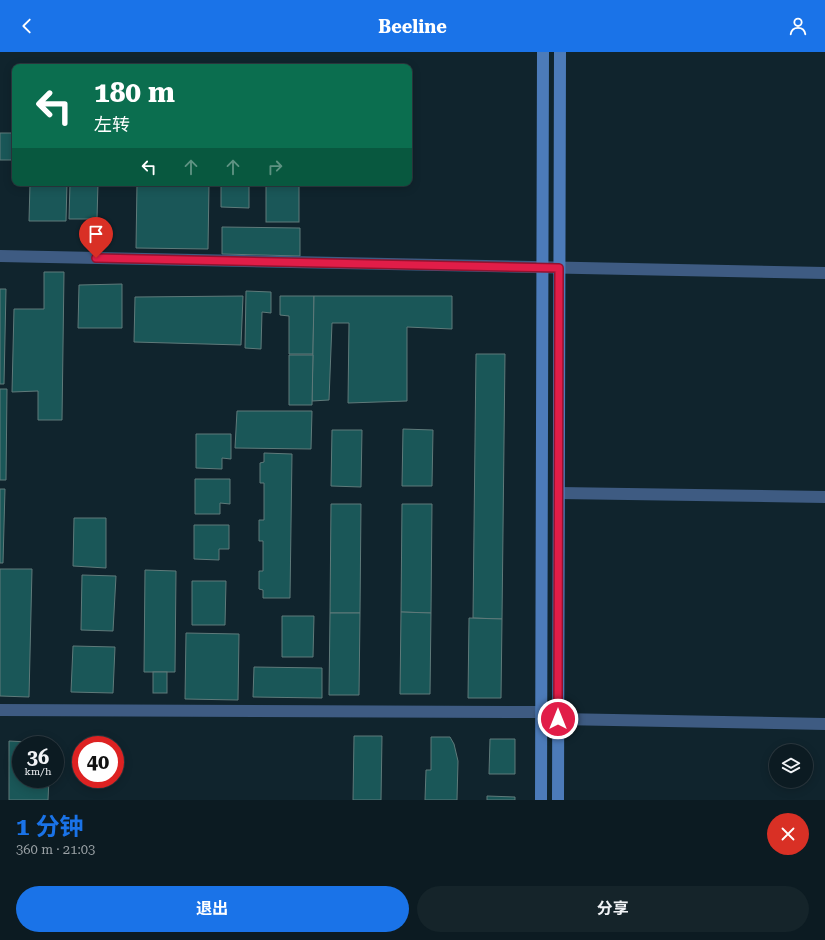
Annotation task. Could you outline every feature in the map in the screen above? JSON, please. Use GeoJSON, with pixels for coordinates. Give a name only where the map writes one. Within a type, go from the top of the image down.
{"type":"FeatureCollection","features":[{"type":"Feature","properties":{"kind":"street"},"geometry":{"type":"LineString","coordinates":[[541,800],[543,52]]}},
{"type":"Feature","properties":{"kind":"street"},"geometry":{"type":"LineString","coordinates":[[558,800],[560,52]]}},
{"type":"Feature","properties":{"kind":"street"},"geometry":{"type":"LineString","coordinates":[[0,256],[825,273]]}},
{"type":"Feature","properties":{"kind":"street"},"geometry":{"type":"LineString","coordinates":[[559,493],[825,496]]}},
{"type":"Feature","properties":{"kind":"street"},"geometry":{"type":"LineString","coordinates":[[0,710],[541,712]]}},
{"type":"Feature","properties":{"kind":"street"},"geometry":{"type":"LineString","coordinates":[[558,719],[825,724]]}},
{"type":"Feature","properties":{"kind":"building"},"geometry":{"type":"Polygon","coordinates":[[[0,133],[12,133],[12,160],[0,160],[0,133]]]}},
{"type":"Feature","properties":{"kind":"building"},"geometry":{"type":"Polygon","coordinates":[[[30,186],[67,186],[66,221],[29,221],[30,186]]]}},
{"type":"Feature","properties":{"kind":"building"},"geometry":{"type":"Polygon","coordinates":[[[70,186],[98,186],[97,219],[69,219],[70,186]]]}},
{"type":"Feature","properties":{"kind":"building"},"geometry":{"type":"Polygon","coordinates":[[[137,186],[209,186],[208,249],[136,248],[137,186]]]}},
{"type":"Feature","properties":{"kind":"building"},"geometry":{"type":"Polygon","coordinates":[[[221,186],[249,186],[249,208],[221,207],[221,186]]]}},
{"type":"Feature","properties":{"kind":"building"},"geometry":{"type":"Polygon","coordinates":[[[266,186],[299,186],[299,222],[266,222],[266,186]]]}},
{"type":"Feature","properties":{"kind":"building"},"geometry":{"type":"Polygon","coordinates":[[[222,227],[300,228],[300,256],[222,254],[222,227]]]}},
{"type":"Feature","properties":{"kind":"building"},"geometry":{"type":"Polygon","coordinates":[[[44,272],[64,272],[62,420],[38,420],[38,391],[12,392],[14,309],[44,309],[44,272]]]}},
{"type":"Feature","properties":{"kind":"building"},"geometry":{"type":"Polygon","coordinates":[[[122,284],[122,328],[78,328],[79,285],[122,284]]]}},
{"type":"Feature","properties":{"kind":"building"},"geometry":{"type":"Polygon","coordinates":[[[0,289],[6,289],[4,384],[0,384],[0,289]]]}},
{"type":"Feature","properties":{"kind":"building"},"geometry":{"type":"Polygon","coordinates":[[[246,291],[271,292],[271,313],[262,312],[261,349],[245,348],[246,291]]]}},
{"type":"Feature","properties":{"kind":"building"},"geometry":{"type":"Polygon","coordinates":[[[243,296],[241,345],[134,342],[135,297],[243,296]]]}},
{"type":"Feature","properties":{"kind":"building"},"geometry":{"type":"Polygon","coordinates":[[[280,296],[314,296],[313,354],[289,354],[289,316],[280,315],[280,296]]]}},
{"type":"Feature","properties":{"kind":"building"},"geometry":{"type":"Polygon","coordinates":[[[314,296],[452,296],[452,329],[407,327],[407,401],[348,403],[349,323],[332,323],[329,400],[312,401],[314,296]]]}},
{"type":"Feature","properties":{"kind":"building"},"geometry":{"type":"Polygon","coordinates":[[[476,354],[505,354],[502,619],[473,618],[476,354]]]}},
{"type":"Feature","properties":{"kind":"building"},"geometry":{"type":"Polygon","coordinates":[[[289,355],[313,355],[312,405],[289,405],[289,355]]]}},
{"type":"Feature","properties":{"kind":"building"},"geometry":{"type":"Polygon","coordinates":[[[0,389],[7,389],[6,480],[0,480],[0,389]]]}},
{"type":"Feature","properties":{"kind":"building"},"geometry":{"type":"Polygon","coordinates":[[[237,411],[312,411],[311,449],[235,448],[237,411]]]}},
{"type":"Feature","properties":{"kind":"building"},"geometry":{"type":"Polygon","coordinates":[[[403,429],[433,430],[432,486],[402,486],[403,429]]]}},
{"type":"Feature","properties":{"kind":"building"},"geometry":{"type":"Polygon","coordinates":[[[332,430],[362,430],[361,487],[331,486],[332,430]]]}},
{"type":"Feature","properties":{"kind":"building"},"geometry":{"type":"Polygon","coordinates":[[[196,434],[231,434],[231,459],[222,458],[222,469],[196,468],[196,434]]]}},
{"type":"Feature","properties":{"kind":"building"},"geometry":{"type":"Polygon","coordinates":[[[264,453],[292,454],[290,598],[263,598],[263,590],[259,589],[259,571],[263,571],[263,541],[259,541],[259,520],[264,520],[264,483],[260,483],[260,463],[264,462],[264,453]]]}},
{"type":"Feature","properties":{"kind":"building"},"geometry":{"type":"Polygon","coordinates":[[[195,479],[230,479],[230,504],[220,503],[220,514],[195,514],[195,479]]]}},
{"type":"Feature","properties":{"kind":"building"},"geometry":{"type":"Polygon","coordinates":[[[0,489],[5,489],[3,563],[0,563],[0,489]]]}},
{"type":"Feature","properties":{"kind":"building"},"geometry":{"type":"Polygon","coordinates":[[[331,504],[361,504],[360,613],[330,613],[331,504]]]}},
{"type":"Feature","properties":{"kind":"building"},"geometry":{"type":"Polygon","coordinates":[[[402,504],[432,504],[431,613],[401,612],[402,504]]]}},
{"type":"Feature","properties":{"kind":"building"},"geometry":{"type":"Polygon","coordinates":[[[74,518],[106,518],[106,568],[73,566],[74,518]]]}},
{"type":"Feature","properties":{"kind":"building"},"geometry":{"type":"Polygon","coordinates":[[[194,525],[229,525],[229,549],[219,549],[219,560],[194,559],[194,525]]]}},
{"type":"Feature","properties":{"kind":"building"},"geometry":{"type":"Polygon","coordinates":[[[0,569],[32,569],[29,697],[0,696],[0,569]]]}},
{"type":"Feature","properties":{"kind":"building"},"geometry":{"type":"Polygon","coordinates":[[[145,570],[176,571],[175,672],[144,672],[145,570]]]}},
{"type":"Feature","properties":{"kind":"building"},"geometry":{"type":"Polygon","coordinates":[[[82,575],[116,576],[113,631],[81,630],[82,575]]]}},
{"type":"Feature","properties":{"kind":"building"},"geometry":{"type":"Polygon","coordinates":[[[192,581],[226,581],[225,625],[192,625],[192,581]]]}},
{"type":"Feature","properties":{"kind":"building"},"geometry":{"type":"Polygon","coordinates":[[[401,612],[431,613],[430,694],[400,694],[401,612]]]}},
{"type":"Feature","properties":{"kind":"building"},"geometry":{"type":"Polygon","coordinates":[[[330,613],[360,613],[359,695],[329,695],[330,613]]]}},
{"type":"Feature","properties":{"kind":"building"},"geometry":{"type":"Polygon","coordinates":[[[282,616],[314,616],[313,657],[282,657],[282,616]]]}},
{"type":"Feature","properties":{"kind":"building"},"geometry":{"type":"Polygon","coordinates":[[[469,618],[502,619],[501,698],[468,698],[469,618]]]}},
{"type":"Feature","properties":{"kind":"building"},"geometry":{"type":"Polygon","coordinates":[[[186,633],[239,634],[238,700],[185,699],[186,633]]]}},
{"type":"Feature","properties":{"kind":"building"},"geometry":{"type":"Polygon","coordinates":[[[73,646],[115,647],[113,693],[71,692],[73,646]]]}},
{"type":"Feature","properties":{"kind":"building"},"geometry":{"type":"Polygon","coordinates":[[[254,667],[322,668],[322,698],[253,697],[254,667]]]}},
{"type":"Feature","properties":{"kind":"building"},"geometry":{"type":"Polygon","coordinates":[[[153,672],[167,672],[167,693],[153,693],[153,672]]]}},
{"type":"Feature","properties":{"kind":"building"},"geometry":{"type":"Polygon","coordinates":[[[354,736],[382,736],[381,800],[353,800],[354,736]]]}},
{"type":"Feature","properties":{"kind":"building"},"geometry":{"type":"Polygon","coordinates":[[[431,737],[450,737],[454,744],[458,761],[457,800],[425,800],[426,770],[431,770],[431,737]]]}},
{"type":"Feature","properties":{"kind":"building"},"geometry":{"type":"Polygon","coordinates":[[[490,739],[515,739],[515,774],[489,774],[490,739]]]}},
{"type":"Feature","properties":{"kind":"building"},"geometry":{"type":"Polygon","coordinates":[[[9,741],[12,741],[12,788],[49,788],[48,800],[9,800],[9,741]]]}},
{"type":"Feature","properties":{"kind":"building"},"geometry":{"type":"Polygon","coordinates":[[[487,796],[515,797],[515,800],[487,800],[487,796]]]}},
{"type":"Feature","properties":{"kind":"route"},"geometry":{"type":"LineString","coordinates":[[96,258],[559,268],[558,719]]}}]}
